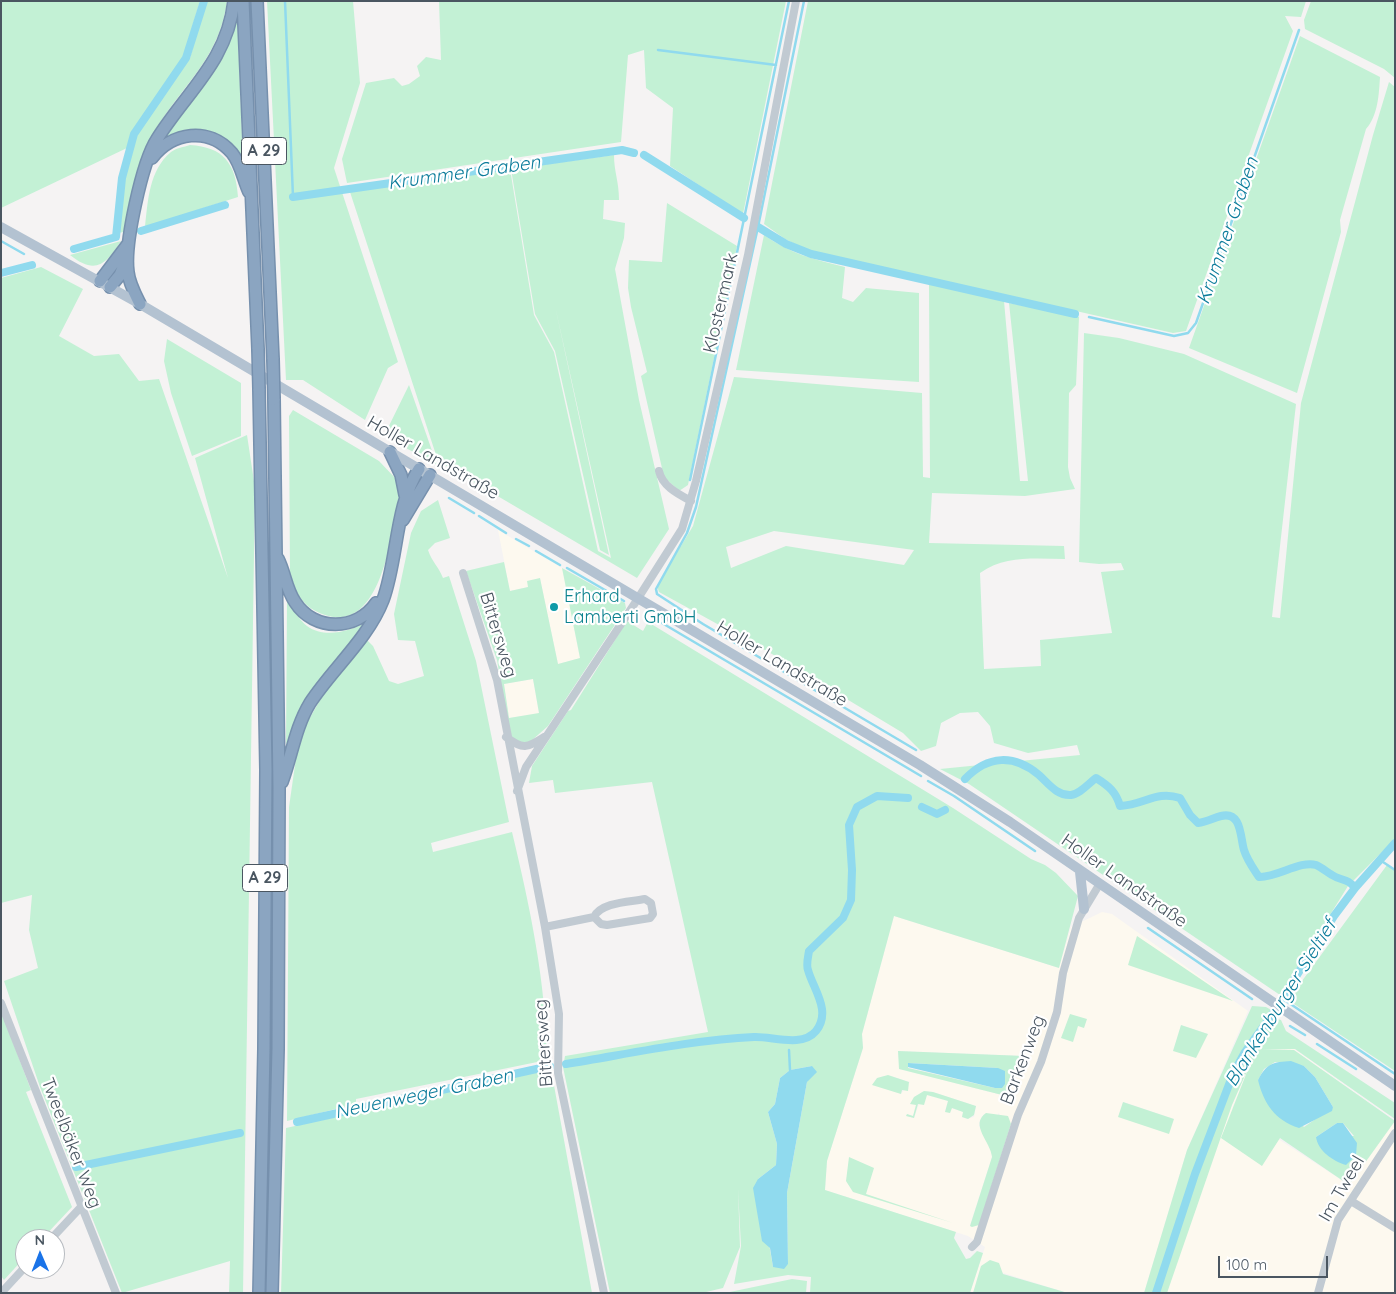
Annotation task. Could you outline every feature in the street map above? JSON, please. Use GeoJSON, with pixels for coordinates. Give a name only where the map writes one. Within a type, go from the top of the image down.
{"type":"FeatureCollection","features":[{"type":"Feature","properties":{"kind":"highway"},"geometry":{"type":"LineString","coordinates":[[140,304],[128,274],[127,260],[128,244],[145,168],[155,141],[205,76],[219,54],[229,27],[234,1]]}},
{"type":"Feature","properties":{"kind":"highway","name":"A 29"},"geometry":{"type":"LineString","coordinates":[[244,1],[258,349],[266,770],[264,1058],[259,1293]]}},
{"type":"Feature","properties":{"kind":"highway","name":"A 29"},"geometry":{"type":"LineString","coordinates":[[257,1],[274,399],[279,789],[278,1049],[272,1293]]}},
{"type":"Feature","properties":{"kind":"highway"},"geometry":{"type":"LineString","coordinates":[[145,168],[158,150],[176,138],[202,135],[219,143],[232,153],[241,168],[253,199]]}},
{"type":"Feature","properties":{"kind":"highway"},"geometry":{"type":"LineString","coordinates":[[105,284],[128,244]]}},
{"type":"Feature","properties":{"kind":"highway"},"geometry":{"type":"LineString","coordinates":[[105,284],[120,275],[127,260]]}},
{"type":"Feature","properties":{"kind":"highway"},"geometry":{"type":"LineString","coordinates":[[279,789],[300,721],[332,673],[365,631],[383,600],[401,523],[405,495],[401,475],[390,452]]}},
{"type":"Feature","properties":{"kind":"highway"},"geometry":{"type":"LineString","coordinates":[[405,495],[419,469]]}},
{"type":"Feature","properties":{"kind":"highway"},"geometry":{"type":"LineString","coordinates":[[401,523],[430,475]]}},
{"type":"Feature","properties":{"kind":"highway"},"geometry":{"type":"LineString","coordinates":[[276,556],[284,572],[289,594],[294,602],[304,614],[321,623],[341,625],[360,618],[374,606],[386,589]]}},
{"type":"Feature","properties":{"kind":"main road","name":"Holler Landstraße"},"geometry":{"type":"LineString","coordinates":[[1,227],[140,304],[920,765],[1010,822],[1080,872],[1395,1086]]}},
{"type":"Feature","properties":{"kind":"main road"},"geometry":{"type":"LineString","coordinates":[[1080,872],[1084,909]]}},
{"type":"Feature","properties":{"kind":"street","name":"Klostermark"},"geometry":{"type":"LineString","coordinates":[[639,598],[682,529],[691,501],[748,255],[796,1]]}},
{"type":"Feature","properties":{"kind":"street"},"geometry":{"type":"LineString","coordinates":[[659,471],[660,478],[670,488],[691,501]]}},
{"type":"Feature","properties":{"kind":"street","name":"Bittersweg"},"geometry":{"type":"LineString","coordinates":[[463,573],[497,680],[506,737],[545,927],[559,1014],[558,1073],[604,1293]]}},
{"type":"Feature","properties":{"kind":"street"},"geometry":{"type":"LineString","coordinates":[[517,791],[526,767],[639,598]]}},
{"type":"Feature","properties":{"kind":"street"},"geometry":{"type":"LineString","coordinates":[[506,737],[517,745],[529,747],[548,734]]}},
{"type":"Feature","properties":{"kind":"street","name":"Barkenweg"},"geometry":{"type":"LineString","coordinates":[[972,1247],[977,1242],[1020,1108],[1041,1062],[1057,1012],[1063,973],[1079,918],[1099,885]]}},
{"type":"Feature","properties":{"kind":"street"},"geometry":{"type":"LineString","coordinates":[[645,899],[651,903],[653,914],[650,918],[608,926],[600,924],[594,917],[597,911],[603,907],[645,899]]}},
{"type":"Feature","properties":{"kind":"street"},"geometry":{"type":"LineString","coordinates":[[545,927],[594,917]]}},
{"type":"Feature","properties":{"kind":"street","name":"Tweelbäker Weg"},"geometry":{"type":"LineString","coordinates":[[1,1003],[80,1208],[116,1293]]}},
{"type":"Feature","properties":{"kind":"street","name":"Im Tweel"},"geometry":{"type":"LineString","coordinates":[[1318,1293],[1338,1220],[1395,1133]]}},
{"type":"Feature","properties":{"kind":"street"},"geometry":{"type":"LineString","coordinates":[[1350,1201],[1395,1228]]}},
{"type":"Feature","properties":{"kind":"street"},"geometry":{"type":"LineString","coordinates":[[60,1229],[80,1208]]}},
{"type":"Feature","properties":{"kind":"street"},"geometry":{"type":"LineString","coordinates":[[1,1292],[15,1277]]}},
{"type":"Feature","properties":{"kind":"shaded area"},"geometry":{"type":"Polygon","coordinates":[[[498,530],[562,568],[580,658],[558,664],[540,578],[528,587],[510,591],[498,530]]]}},
{"type":"Feature","properties":{"kind":"shaded area"},"geometry":{"type":"Polygon","coordinates":[[[533,679],[539,714],[509,718],[504,684],[533,679]]]}},
{"type":"Feature","properties":{"kind":"shaded area"},"geometry":{"type":"Polygon","coordinates":[[[1102,912],[1112,914],[1248,1011],[1187,1150],[1144,1293],[1068,1293],[981,1266],[973,1293],[970,1293],[985,1247],[968,1236],[825,1190],[827,1161],[863,1048],[862,1034],[894,916],[1059,968],[1071,927],[1102,912]],[[1181,1025],[1173,1051],[1208,1034],[1181,1025]],[[898,1051],[900,1069],[1006,1096],[1015,1070],[1025,1056],[898,1051]],[[883,1076],[874,1081],[901,1094],[910,1082],[891,1076],[883,1076]],[[924,1091],[914,1097],[916,1105],[913,1116],[907,1114],[907,1116],[914,1118],[919,1104],[927,1094],[948,1101],[945,1111],[950,1113],[951,1108],[963,1112],[962,1117],[967,1119],[974,1117],[976,1106],[933,1092],[924,1091]],[[1124,1102],[1119,1117],[1174,1119],[1124,1102]],[[998,1113],[998,1115],[984,1114],[979,1122],[979,1126],[991,1149],[992,1157],[970,1225],[972,1227],[1011,1124],[998,1113]]]}},
{"type":"Feature","properties":{"kind":"shaded area"},"geometry":{"type":"Polygon","coordinates":[[[1294,1049],[1395,1121],[1395,1293],[1167,1293],[1204,1182],[1232,1105],[1247,1071],[1260,1050],[1294,1049]],[[1261,1050],[1247,1072],[1232,1109],[1349,1185],[1395,1121],[1294,1050],[1261,1050]]]}},
{"type":"Feature","properties":{"kind":"green space"},"geometry":{"type":"Polygon","coordinates":[[[1,1],[200,1],[183,57],[132,131],[127,148],[1,208],[1,1]]]}},
{"type":"Feature","properties":{"kind":"green space"},"geometry":{"type":"Polygon","coordinates":[[[206,1],[227,1],[217,38],[200,68],[150,139],[136,178],[124,232],[118,233],[125,179],[137,135],[190,58],[206,1]]]}},
{"type":"Feature","properties":{"kind":"green space"},"geometry":{"type":"Polygon","coordinates":[[[267,1],[353,1],[360,83],[334,168],[398,362],[388,368],[365,420],[303,380],[286,380],[267,1]]]}},
{"type":"Feature","properties":{"kind":"green space"},"geometry":{"type":"Polygon","coordinates":[[[439,1],[786,1],[743,214],[670,166],[673,108],[646,88],[644,50],[628,55],[621,142],[347,183],[342,159],[366,83],[394,78],[402,86],[409,84],[420,76],[417,66],[426,57],[441,60],[439,1]]]}},
{"type":"Feature","properties":{"kind":"green space"},"geometry":{"type":"Polygon","coordinates":[[[808,1],[1306,1],[1301,17],[1285,16],[1293,31],[1186,331],[1173,333],[807,250],[785,239],[764,224],[808,1]]]}},
{"type":"Feature","properties":{"kind":"green space"},"geometry":{"type":"Polygon","coordinates":[[[1311,1],[1395,1],[1395,78],[1384,69],[1305,29],[1304,20],[1311,1]]]}},
{"type":"Feature","properties":{"kind":"green space"},"geometry":{"type":"Polygon","coordinates":[[[237,10],[243,161],[213,134],[160,144],[237,10]]]}},
{"type":"Feature","properties":{"kind":"green space"},"geometry":{"type":"Polygon","coordinates":[[[1300,36],[1380,77],[1375,111],[1366,129],[1340,220],[1341,232],[1297,393],[1189,348],[1300,36]]]}},
{"type":"Feature","properties":{"kind":"green space"},"geometry":{"type":"Polygon","coordinates":[[[1389,82],[1395,87],[1395,839],[1348,886],[1280,995],[969,784],[940,769],[1080,755],[1077,745],[1028,753],[994,743],[990,726],[978,712],[960,713],[941,723],[936,746],[921,751],[903,733],[772,654],[659,592],[657,586],[693,526],[734,377],[922,393],[923,477],[930,478],[929,284],[1004,301],[1020,481],[1028,481],[1009,303],[1079,317],[1076,385],[1069,393],[1068,467],[1075,489],[1025,496],[932,493],[929,543],[1064,546],[1065,559],[1021,559],[1000,563],[980,573],[984,669],[1041,666],[1040,640],[1112,633],[1101,572],[1124,570],[1121,563],[1099,564],[1079,562],[1084,333],[1119,338],[1184,354],[1296,404],[1272,617],[1280,618],[1301,403],[1389,82]],[[774,531],[726,547],[731,568],[786,546],[904,565],[914,550],[774,531]]]}},
{"type":"Feature","properties":{"kind":"green space"},"geometry":{"type":"Polygon","coordinates":[[[190,145],[211,149],[226,159],[234,175],[238,197],[145,227],[151,186],[158,168],[171,152],[190,145]]]}},
{"type":"Feature","properties":{"kind":"green space"},"geometry":{"type":"Polygon","coordinates":[[[614,155],[619,200],[604,200],[603,219],[625,223],[624,238],[615,269],[639,400],[669,529],[637,578],[438,461],[350,192],[510,169],[534,315],[554,352],[598,551],[611,558],[555,306],[609,555],[600,550],[555,351],[535,314],[511,169],[614,155]]]}},
{"type":"Feature","properties":{"kind":"green space"},"geometry":{"type":"Polygon","coordinates":[[[667,203],[737,246],[688,485],[679,491],[664,477],[641,376],[647,372],[628,288],[629,260],[662,262],[667,203]]]}},
{"type":"Feature","properties":{"kind":"green space"},"geometry":{"type":"Polygon","coordinates":[[[764,235],[783,247],[803,255],[845,267],[842,298],[853,302],[866,288],[919,293],[919,382],[736,370],[764,235]]]}},
{"type":"Feature","properties":{"kind":"green space"},"geometry":{"type":"Polygon","coordinates":[[[121,241],[105,261],[93,266],[86,265],[70,255],[121,241]]]}},
{"type":"Feature","properties":{"kind":"green space"},"geometry":{"type":"Polygon","coordinates":[[[41,267],[83,289],[59,336],[94,356],[119,354],[139,381],[159,379],[228,578],[195,458],[247,435],[255,488],[243,1293],[229,1293],[230,1261],[122,1293],[40,1087],[4,981],[38,968],[29,930],[32,895],[1,903],[1,278],[41,267]]]}},
{"type":"Feature","properties":{"kind":"green space"},"geometry":{"type":"Polygon","coordinates":[[[167,339],[241,383],[241,436],[192,456],[171,393],[164,361],[167,339]]]}},
{"type":"Feature","properties":{"kind":"green space"},"geometry":{"type":"Polygon","coordinates":[[[409,385],[437,465],[384,436],[409,385]]]}},
{"type":"Feature","properties":{"kind":"green space"},"geometry":{"type":"Polygon","coordinates":[[[293,410],[379,461],[398,481],[400,493],[388,552],[381,575],[372,594],[360,609],[345,617],[325,615],[306,604],[298,594],[290,573],[289,416],[293,410]]]}},
{"type":"Feature","properties":{"kind":"green space"},"geometry":{"type":"Polygon","coordinates":[[[438,500],[450,538],[435,543],[428,550],[443,578],[449,576],[476,661],[509,822],[431,843],[433,852],[512,832],[536,945],[544,1002],[547,1060],[356,1099],[356,1104],[287,1121],[289,807],[299,737],[324,693],[366,639],[373,646],[389,681],[398,684],[424,676],[415,641],[398,640],[394,614],[411,533],[421,511],[438,500]]]}},
{"type":"Feature","properties":{"kind":"green space"},"geometry":{"type":"Polygon","coordinates":[[[504,562],[510,591],[528,587],[527,581],[540,578],[558,664],[580,658],[562,568],[625,603],[626,608],[548,726],[530,742],[517,742],[510,736],[497,660],[466,571],[504,562]],[[533,679],[504,684],[509,718],[539,713],[533,679]]]}},
{"type":"Feature","properties":{"kind":"green space"},"geometry":{"type":"Polygon","coordinates":[[[287,601],[304,623],[314,630],[329,633],[345,631],[367,622],[308,694],[286,745],[287,601]]]}},
{"type":"Feature","properties":{"kind":"green space"},"geometry":{"type":"Polygon","coordinates":[[[627,621],[643,631],[648,622],[953,808],[1031,859],[1045,865],[1056,873],[1078,896],[1059,968],[894,916],[862,1034],[863,1048],[827,1161],[825,1190],[956,1232],[954,1238],[966,1259],[970,1258],[977,1251],[983,1253],[970,1293],[810,1293],[811,1277],[788,1275],[734,1284],[741,1246],[738,1189],[740,1247],[723,1288],[702,1293],[610,1293],[563,1067],[565,1056],[708,1032],[652,782],[555,793],[553,780],[529,783],[532,766],[568,711],[571,710],[627,621]],[[812,1066],[790,1070],[780,1078],[775,1104],[768,1112],[777,1144],[776,1165],[758,1179],[773,1267],[788,1264],[787,1193],[807,1082],[812,1066]]]}},
{"type":"Feature","properties":{"kind":"green space"},"geometry":{"type":"Polygon","coordinates":[[[1387,865],[1395,870],[1395,1071],[1288,1000],[1387,865]]]}},
{"type":"Feature","properties":{"kind":"green space"},"geometry":{"type":"Polygon","coordinates":[[[1137,936],[1233,1001],[1128,965],[1137,936]]]}},
{"type":"Feature","properties":{"kind":"green space"},"geometry":{"type":"Polygon","coordinates":[[[1252,1006],[1266,1007],[1273,1011],[1243,1051],[1225,1088],[1195,1168],[1154,1293],[1144,1293],[1187,1150],[1252,1006]]]}},
{"type":"Feature","properties":{"kind":"green space"},"geometry":{"type":"Polygon","coordinates":[[[1,1011],[31,1090],[26,1092],[72,1207],[51,1229],[15,1229],[15,1268],[4,1280],[1,1276],[1,1011]]]}},
{"type":"Feature","properties":{"kind":"green space"},"geometry":{"type":"Polygon","coordinates":[[[1070,1014],[1087,1019],[1084,1028],[1078,1026],[1073,1042],[1061,1038],[1070,1014]]]}},
{"type":"Feature","properties":{"kind":"green space"},"geometry":{"type":"Polygon","coordinates":[[[1274,1018],[1281,1020],[1286,1031],[1395,1103],[1395,1119],[1295,1049],[1261,1050],[1294,1050],[1395,1121],[1349,1185],[1280,1138],[1262,1166],[1221,1138],[1247,1072],[1260,1050],[1247,1071],[1232,1105],[1167,1293],[1159,1293],[1205,1150],[1235,1081],[1253,1048],[1274,1018]],[[1275,1062],[1264,1069],[1258,1080],[1304,1127],[1333,1107],[1315,1077],[1304,1066],[1275,1062]],[[1337,1123],[1316,1137],[1354,1136],[1343,1123],[1337,1123]]]}},
{"type":"Feature","properties":{"kind":"green space"},"geometry":{"type":"Polygon","coordinates":[[[1181,1025],[1208,1034],[1196,1058],[1173,1051],[1181,1025]]]}},
{"type":"Feature","properties":{"kind":"green space"},"geometry":{"type":"Polygon","coordinates":[[[898,1051],[1025,1056],[1021,1071],[1015,1070],[1006,1096],[899,1069],[898,1051]],[[908,1063],[908,1068],[995,1088],[998,1068],[908,1063]]]}},
{"type":"Feature","properties":{"kind":"green space"},"geometry":{"type":"Polygon","coordinates":[[[551,1069],[592,1293],[281,1293],[286,1128],[551,1069]]]}},
{"type":"Feature","properties":{"kind":"green space"},"geometry":{"type":"Polygon","coordinates":[[[888,1075],[909,1082],[908,1091],[902,1090],[901,1094],[872,1085],[877,1078],[888,1075]]]}},
{"type":"Feature","properties":{"kind":"green space"},"geometry":{"type":"Polygon","coordinates":[[[924,1091],[933,1092],[976,1106],[974,1115],[968,1119],[962,1117],[963,1112],[952,1108],[950,1113],[945,1112],[948,1101],[927,1095],[924,1105],[918,1104],[914,1118],[906,1116],[907,1114],[913,1116],[916,1105],[910,1104],[914,1097],[924,1091]]]}},
{"type":"Feature","properties":{"kind":"green space"},"geometry":{"type":"Polygon","coordinates":[[[1123,1102],[1174,1119],[1169,1134],[1118,1117],[1123,1102]]]}},
{"type":"Feature","properties":{"kind":"green space"},"geometry":{"type":"Polygon","coordinates":[[[986,1113],[1008,1116],[1011,1124],[979,1225],[972,1227],[970,1226],[992,1157],[980,1128],[981,1118],[986,1113]]]}},
{"type":"Feature","properties":{"kind":"green space"},"geometry":{"type":"Polygon","coordinates":[[[849,1157],[874,1168],[866,1194],[953,1223],[853,1192],[846,1181],[849,1157]]]}},
{"type":"Feature","properties":{"kind":"green space"},"geometry":{"type":"Polygon","coordinates":[[[990,1260],[999,1263],[1003,1274],[1068,1293],[973,1293],[981,1266],[990,1260]]]}},
{"type":"Feature","properties":{"kind":"green space"},"geometry":{"type":"Polygon","coordinates":[[[792,1279],[807,1281],[806,1293],[725,1293],[792,1279]]]}},
{"type":"Feature","properties":{"kind":"water"},"geometry":{"type":"Polygon","coordinates":[[[1291,1061],[1304,1066],[1315,1077],[1333,1107],[1332,1111],[1299,1128],[1277,1116],[1267,1104],[1258,1080],[1264,1070],[1271,1064],[1291,1061]]]}},
{"type":"Feature","properties":{"kind":"water"},"geometry":{"type":"Polygon","coordinates":[[[908,1063],[998,1068],[1005,1071],[1005,1084],[1002,1088],[995,1088],[908,1067],[908,1063]]]}},
{"type":"Feature","properties":{"kind":"water"},"geometry":{"type":"Polygon","coordinates":[[[812,1066],[817,1072],[807,1082],[787,1193],[788,1264],[784,1269],[773,1267],[770,1248],[762,1241],[753,1188],[758,1179],[776,1165],[777,1144],[768,1112],[775,1104],[780,1078],[790,1070],[812,1066]]]}},
{"type":"Feature","properties":{"kind":"water"},"geometry":{"type":"Polygon","coordinates":[[[1337,1123],[1343,1123],[1357,1143],[1356,1155],[1346,1165],[1327,1155],[1317,1142],[1316,1137],[1337,1123]]]}},
{"type":"Feature","properties":{"kind":"waterway"},"geometry":{"type":"LineString","coordinates":[[74,249],[116,237],[122,178],[134,134],[186,58],[204,1]]}},
{"type":"Feature","properties":{"kind":"waterway"},"geometry":{"type":"LineString","coordinates":[[285,1],[293,197]]}},
{"type":"Feature","properties":{"kind":"waterway"},"geometry":{"type":"LineString","coordinates":[[690,480],[789,1]]}},
{"type":"Feature","properties":{"kind":"waterway"},"geometry":{"type":"LineString","coordinates":[[804,1],[758,227],[696,507],[687,533],[656,589],[657,594],[703,624],[916,750]]}},
{"type":"Feature","properties":{"kind":"waterway","name":"Krummer Graben"},"geometry":{"type":"LineString","coordinates":[[1089,317],[1174,336],[1188,333],[1196,323],[1299,30]]}},
{"type":"Feature","properties":{"kind":"waterway"},"geometry":{"type":"LineString","coordinates":[[658,50],[776,65]]}},
{"type":"Feature","properties":{"kind":"waterway","name":"Krummer Graben"},"geometry":{"type":"LineString","coordinates":[[293,197],[622,150],[634,153]]}},
{"type":"Feature","properties":{"kind":"waterway","name":"Krummer Graben"},"geometry":{"type":"LineString","coordinates":[[644,155],[744,218]]}},
{"type":"Feature","properties":{"kind":"waterway","name":"Krummer Graben"},"geometry":{"type":"LineString","coordinates":[[141,231],[225,205]]}},
{"type":"Feature","properties":{"kind":"waterway","name":"Krummer Graben"},"geometry":{"type":"LineString","coordinates":[[758,227],[786,244],[811,254],[1075,314]]}},
{"type":"Feature","properties":{"kind":"waterway"},"geometry":{"type":"LineString","coordinates":[[1,241],[24,254]]}},
{"type":"Feature","properties":{"kind":"waterway","name":"Krummer Graben"},"geometry":{"type":"LineString","coordinates":[[1,273],[32,265]]}},
{"type":"Feature","properties":{"kind":"waterway"},"geometry":{"type":"LineString","coordinates":[[449,498],[474,513]]}},
{"type":"Feature","properties":{"kind":"waterway"},"geometry":{"type":"LineString","coordinates":[[479,516],[506,533]]}},
{"type":"Feature","properties":{"kind":"waterway"},"geometry":{"type":"LineString","coordinates":[[516,539],[529,546]]}},
{"type":"Feature","properties":{"kind":"waterway"},"geometry":{"type":"LineString","coordinates":[[536,551],[560,565]]}},
{"type":"Feature","properties":{"kind":"waterway"},"geometry":{"type":"LineString","coordinates":[[567,568],[624,601]]}},
{"type":"Feature","properties":{"kind":"waterway"},"geometry":{"type":"LineString","coordinates":[[662,623],[921,776]]}},
{"type":"Feature","properties":{"kind":"waterway","name":"Neuenweger Graben"},"geometry":{"type":"LineString","coordinates":[[965,779],[983,765],[1001,760],[1020,763],[1030,768],[1053,788],[1066,795],[1078,793],[1096,778],[1111,790],[1120,806],[1164,796],[1180,798],[1190,815],[1198,823],[1221,816],[1228,815],[1233,817],[1239,826],[1244,850],[1250,864],[1259,877],[1266,877],[1310,864],[1316,865],[1335,877],[1347,881],[1355,888]]}},
{"type":"Feature","properties":{"kind":"waterway"},"geometry":{"type":"LineString","coordinates":[[928,781],[954,796],[1035,851]]}},
{"type":"Feature","properties":{"kind":"waterway","name":"Neuenweger Graben"},"geometry":{"type":"LineString","coordinates":[[566,1064],[707,1041],[754,1037],[795,1040],[810,1036],[816,1031],[820,1023],[822,1008],[807,968],[807,961],[809,951],[843,918],[851,900],[852,870],[849,825],[857,807],[877,796],[908,798]]}},
{"type":"Feature","properties":{"kind":"waterway","name":"Neuenweger Graben"},"geometry":{"type":"LineString","coordinates":[[922,807],[937,814],[945,810]]}},
{"type":"Feature","properties":{"kind":"waterway","name":"Blankenburger Sieltief"},"geometry":{"type":"LineString","coordinates":[[1156,1293],[1195,1174],[1233,1074],[1245,1052],[1273,1013],[1334,916],[1355,888],[1395,843]]}},
{"type":"Feature","properties":{"kind":"waterway"},"geometry":{"type":"LineString","coordinates":[[1380,860],[1395,870]]}},
{"type":"Feature","properties":{"kind":"waterway"},"geometry":{"type":"LineString","coordinates":[[1148,928],[1252,999]]}},
{"type":"Feature","properties":{"kind":"waterway"},"geometry":{"type":"LineString","coordinates":[[1283,999],[1395,1074]]}},
{"type":"Feature","properties":{"kind":"waterway"},"geometry":{"type":"LineString","coordinates":[[1290,1026],[1305,1035]]}},
{"type":"Feature","properties":{"kind":"waterway"},"geometry":{"type":"LineString","coordinates":[[1317,1044],[1356,1069]]}},
{"type":"Feature","properties":{"kind":"waterway","name":"Neuenweger Graben"},"geometry":{"type":"LineString","coordinates":[[789,1050],[790,1070]]}},
{"type":"Feature","properties":{"kind":"waterway","name":"Neuenweger Graben"},"geometry":{"type":"LineString","coordinates":[[297,1122],[550,1066]]}},
{"type":"Feature","properties":{"kind":"waterway","name":"Neuenweger Graben"},"geometry":{"type":"LineString","coordinates":[[76,1167],[240,1133]]}},
{"type":"Feature","properties":{"kind":"place","name":"Erhard Lamberti GmbH"},"geometry":{"type":"Point","coordinates":[554,607]}}]}
